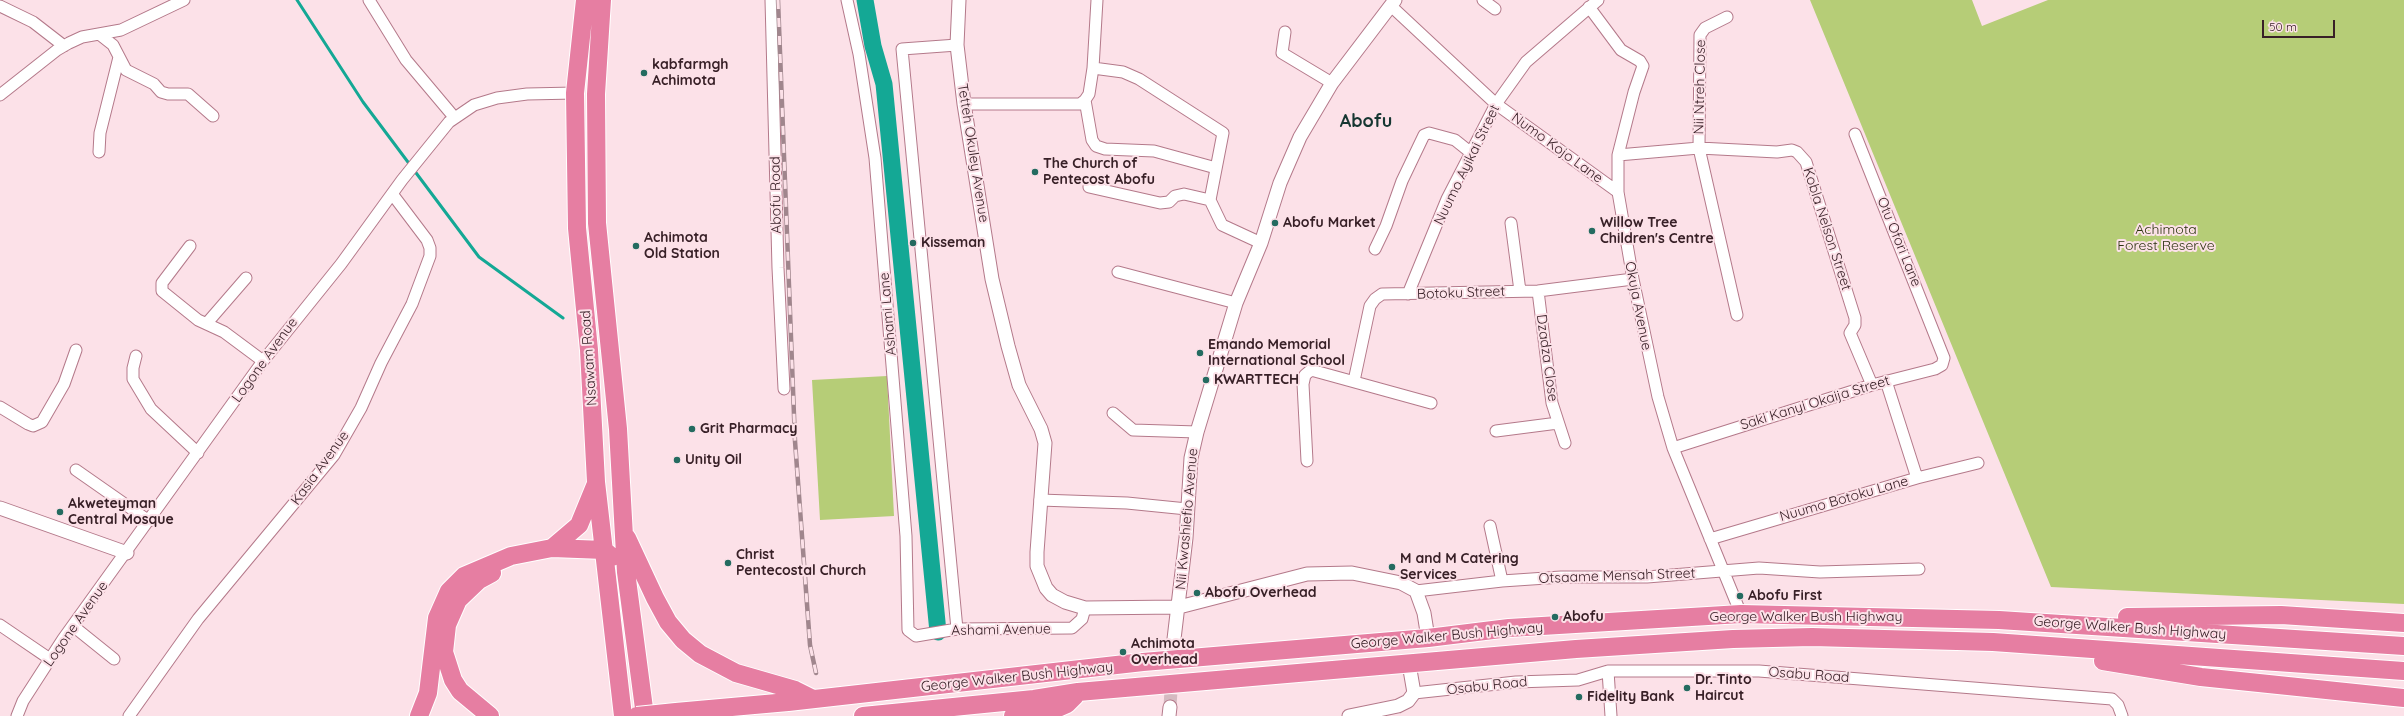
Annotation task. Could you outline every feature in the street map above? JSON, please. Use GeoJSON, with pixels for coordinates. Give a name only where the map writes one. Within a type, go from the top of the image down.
{"type":"FeatureCollection","features":[{"type":"Feature","properties":{"kind":"highway","name":"Nsawam Road"},"geometry":{"type":"LineString","coordinates":[[585,0],[575,94],[577,220],[589,350],[596,482],[623,716]]}},
{"type":"Feature","properties":{"kind":"highway","name":"Nsawam Road"},"geometry":{"type":"LineString","coordinates":[[602,0],[596,94],[598,223],[618,429],[626,572],[645,716]]}},
{"type":"Feature","properties":{"kind":"highway"},"geometry":{"type":"LineString","coordinates":[[575,94],[596,94]]}},
{"type":"Feature","properties":{"kind":"highway"},"geometry":{"type":"LineString","coordinates":[[552,548],[578,525],[596,482]]}},
{"type":"Feature","properties":{"kind":"highway"},"geometry":{"type":"LineString","coordinates":[[623,530],[668,622],[684,640],[700,654],[736,673],[795,690],[813,699]]}},
{"type":"Feature","properties":{"kind":"highway"},"geometry":{"type":"LineString","coordinates":[[419,716],[428,693],[437,618],[449,591],[464,576],[497,561],[552,548],[605,558],[626,572]]}},
{"type":"Feature","properties":{"kind":"highway"},"geometry":{"type":"LineString","coordinates":[[490,716],[460,691],[453,680],[447,664],[444,652],[447,625],[458,600],[479,580],[503,568],[561,559],[589,561],[605,558]]}},
{"type":"Feature","properties":{"kind":"highway","name":"George Walker Bush Highway"},"geometry":{"type":"LineString","coordinates":[[637,716],[813,699],[1143,662],[1428,638],[1509,628],[1741,614],[1999,620],[2404,646]]}},
{"type":"Feature","properties":{"kind":"highway"},"geometry":{"type":"LineString","coordinates":[[1999,620],[2281,615],[2404,623]]}},
{"type":"Feature","properties":{"kind":"highway","name":"George Walker Bush Highway"},"geometry":{"type":"LineString","coordinates":[[863,716],[916,714],[1078,692],[1629,645],[1733,639],[1827,637],[1993,642],[2404,671]]}},
{"type":"Feature","properties":{"kind":"highway"},"geometry":{"type":"LineString","coordinates":[[1993,642],[2201,677],[2404,698]]}},
{"type":"Feature","properties":{"kind":"highway"},"geometry":{"type":"LineString","coordinates":[[1013,716],[1051,710],[1067,704],[1078,692]]}},
{"type":"Feature","properties":{"kind":"street"},"geometry":{"type":"LineString","coordinates":[[369,0],[406,60],[454,117]]}},
{"type":"Feature","properties":{"kind":"street","name":"Abofu Road"},"geometry":{"type":"LineString","coordinates":[[771,0],[778,268],[784,389]]}},
{"type":"Feature","properties":{"kind":"street","name":"Ashami Lane"},"geometry":{"type":"LineString","coordinates":[[847,0],[859,54],[875,158],[906,536],[908,630]]}},
{"type":"Feature","properties":{"kind":"street","name":"Tetteh Okuley Avenue"},"geometry":{"type":"LineString","coordinates":[[959,0],[957,45],[964,104],[992,279],[1019,385],[1041,429],[1045,443],[1037,552],[1041,578],[1052,595],[1065,602],[1085,608],[1179,607]]}},
{"type":"Feature","properties":{"kind":"street"},"geometry":{"type":"LineString","coordinates":[[964,104],[1080,104],[1089,94],[1093,68],[1097,0]]}},
{"type":"Feature","properties":{"kind":"street"},"geometry":{"type":"LineString","coordinates":[[1483,0],[1495,9]]}},
{"type":"Feature","properties":{"kind":"street"},"geometry":{"type":"LineString","coordinates":[[0,95],[64,46],[82,37],[121,30],[179,1]]}},
{"type":"Feature","properties":{"kind":"street","name":"Nii Kwashiefio Avenue"},"geometry":{"type":"LineString","coordinates":[[1174,639],[1179,607],[1191,458],[1197,432],[1236,303],[1261,243],[1280,183],[1300,137],[1332,83],[1393,3]]}},
{"type":"Feature","properties":{"kind":"street","name":"Numo Kojo Lane"},"geometry":{"type":"LineString","coordinates":[[1393,3],[1496,104],[1618,192]]}},
{"type":"Feature","properties":{"kind":"street","name":"Nuumo Ayikai Street"},"geometry":{"type":"LineString","coordinates":[[1408,294],[1448,199],[1470,152],[1496,104],[1526,62],[1594,3]]}},
{"type":"Feature","properties":{"kind":"street","name":"Okuja Avenue"},"geometry":{"type":"LineString","coordinates":[[1594,3],[1621,50],[1640,61],[1643,66],[1634,92],[1618,154],[1618,192],[1633,279],[1658,396],[1673,448],[1741,614]]}},
{"type":"Feature","properties":{"kind":"street"},"geometry":{"type":"LineString","coordinates":[[0,6],[33,22],[64,46]]}},
{"type":"Feature","properties":{"kind":"street","name":"Nii Ntreh Close"},"geometry":{"type":"LineString","coordinates":[[1727,17],[1705,28],[1700,35],[1700,148],[1737,315]]}},
{"type":"Feature","properties":{"kind":"street"},"geometry":{"type":"LineString","coordinates":[[1285,32],[1282,54],[1332,83]]}},
{"type":"Feature","properties":{"kind":"street"},"geometry":{"type":"LineString","coordinates":[[99,34],[113,45],[126,70],[154,84],[161,92],[168,94],[188,94],[213,116]]}},
{"type":"Feature","properties":{"kind":"street"},"geometry":{"type":"LineString","coordinates":[[957,45],[902,50],[957,629]]}},
{"type":"Feature","properties":{"kind":"street"},"geometry":{"type":"LineString","coordinates":[[99,152],[100,132],[119,57]]}},
{"type":"Feature","properties":{"kind":"street"},"geometry":{"type":"LineString","coordinates":[[1093,68],[1123,72],[1139,79],[1223,133],[1210,200],[1222,225],[1261,243]]}},
{"type":"Feature","properties":{"kind":"street","name":"Logone Avenue"},"geometry":{"type":"LineString","coordinates":[[17,716],[23,701],[50,659],[263,361],[393,195],[402,180],[454,117],[474,105],[497,98],[527,94],[575,94]]}},
{"type":"Feature","properties":{"kind":"street"},"geometry":{"type":"LineString","coordinates":[[1085,100],[1092,140],[1096,146],[1105,149],[1154,152],[1216,168]]}},
{"type":"Feature","properties":{"kind":"street"},"geometry":{"type":"LineString","coordinates":[[1375,249],[1386,226],[1402,181],[1424,135],[1429,133],[1456,140],[1470,152]]}},
{"type":"Feature","properties":{"kind":"street","name":"Otu Ofori Lane"},"geometry":{"type":"LineString","coordinates":[[1855,134],[1941,350]]}},
{"type":"Feature","properties":{"kind":"street","name":"Kobla Nelson Street"},"geometry":{"type":"LineString","coordinates":[[1618,154],[1700,148],[1776,152],[1792,150],[1802,157],[1806,162],[1855,318],[1855,325],[1850,333],[1872,385]]}},
{"type":"Feature","properties":{"kind":"street"},"geometry":{"type":"LineString","coordinates":[[1089,187],[1160,203],[1169,202],[1176,196],[1184,194],[1210,200]]}},
{"type":"Feature","properties":{"kind":"street","name":"Kasia Avenue"},"geometry":{"type":"LineString","coordinates":[[129,716],[198,619],[334,455],[361,408],[381,363],[412,304],[430,256],[430,248],[427,240],[393,195]]}},
{"type":"Feature","properties":{"kind":"street"},"geometry":{"type":"LineString","coordinates":[[1511,223],[1520,291]]}},
{"type":"Feature","properties":{"kind":"street"},"geometry":{"type":"LineString","coordinates":[[190,246],[162,282],[161,288],[165,294],[206,323],[224,332],[263,361]]}},
{"type":"Feature","properties":{"kind":"street"},"geometry":{"type":"LineString","coordinates":[[1118,272],[1236,303]]}},
{"type":"Feature","properties":{"kind":"street"},"geometry":{"type":"LineString","coordinates":[[206,323],[246,278]]}},
{"type":"Feature","properties":{"kind":"street","name":"Botoku Street"},"geometry":{"type":"LineString","coordinates":[[1354,381],[1370,306],[1375,299],[1382,294],[1538,291],[1633,279]]}},
{"type":"Feature","properties":{"kind":"street","name":"Dzadza Close"},"geometry":{"type":"LineString","coordinates":[[1538,291],[1552,403],[1565,443]]}},
{"type":"Feature","properties":{"kind":"street"},"geometry":{"type":"LineString","coordinates":[[0,407],[33,426],[42,422],[64,384],[76,350]]}},
{"type":"Feature","properties":{"kind":"street","name":"Saki Kanyi Okaija Street"},"geometry":{"type":"LineString","coordinates":[[1673,448],[1872,385],[1935,369],[1942,365],[1944,358],[1941,350]]}},
{"type":"Feature","properties":{"kind":"street"},"geometry":{"type":"LineString","coordinates":[[136,356],[132,368],[133,379],[151,409],[198,453]]}},
{"type":"Feature","properties":{"kind":"street"},"geometry":{"type":"LineString","coordinates":[[1307,461],[1303,384],[1305,375],[1311,370],[1431,403]]}},
{"type":"Feature","properties":{"kind":"street"},"geometry":{"type":"LineString","coordinates":[[1886,381],[1917,478]]}},
{"type":"Feature","properties":{"kind":"street"},"geometry":{"type":"LineString","coordinates":[[1113,413],[1133,430],[1197,432]]}},
{"type":"Feature","properties":{"kind":"street"},"geometry":{"type":"LineString","coordinates":[[1496,431],[1558,423]]}},
{"type":"Feature","properties":{"kind":"street","name":"Nuumo Botoku Lane"},"geometry":{"type":"LineString","coordinates":[[1710,538],[1917,478],[1978,463]]}},
{"type":"Feature","properties":{"kind":"street"},"geometry":{"type":"LineString","coordinates":[[76,470],[149,521]]}},
{"type":"Feature","properties":{"kind":"street"},"geometry":{"type":"LineString","coordinates":[[1040,500],[1127,503],[1187,509]]}},
{"type":"Feature","properties":{"kind":"street"},"geometry":{"type":"LineString","coordinates":[[0,508],[127,553]]}},
{"type":"Feature","properties":{"kind":"street"},"geometry":{"type":"LineString","coordinates":[[1490,526],[1502,581]]}},
{"type":"Feature","properties":{"kind":"street","name":"Otsaame Mensah Street"},"geometry":{"type":"LineString","coordinates":[[1416,591],[1502,581],[1561,577],[1647,577],[1758,568],[1820,572],[1919,569]]}},
{"type":"Feature","properties":{"kind":"street"},"geometry":{"type":"LineString","coordinates":[[1179,607],[1307,574],[1330,572],[1372,576],[1401,583],[1416,591],[1424,613],[1428,638]]}},
{"type":"Feature","properties":{"kind":"street","name":"Ashami Avenue"},"geometry":{"type":"LineString","coordinates":[[908,630],[916,636],[957,629],[1072,628],[1082,619],[1085,608]]}},
{"type":"Feature","properties":{"kind":"street"},"geometry":{"type":"LineString","coordinates":[[0,625],[50,659]]}},
{"type":"Feature","properties":{"kind":"street"},"geometry":{"type":"LineString","coordinates":[[73,626],[114,659]]}},
{"type":"Feature","properties":{"kind":"street"},"geometry":{"type":"LineString","coordinates":[[1349,716],[1398,706],[1408,701],[1414,693],[1409,664]]}},
{"type":"Feature","properties":{"kind":"street"},"geometry":{"type":"LineString","coordinates":[[1608,671],[1611,716]]}},
{"type":"Feature","properties":{"kind":"street","name":"Osabu Road"},"geometry":{"type":"LineString","coordinates":[[1414,693],[1516,682],[1578,680],[1608,671],[1759,671],[2112,699],[2118,706],[2122,716]]}},
{"type":"Feature","properties":{"kind":"green space","name":"Achimota Forest Reserve"},"geometry":{"type":"Polygon","coordinates":[[[1810,0],[1972,0],[1982,26],[2048,0],[2404,0],[2404,604],[2051,587],[1810,0]]]}},
{"type":"Feature","properties":{"kind":"green space"},"geometry":{"type":"Polygon","coordinates":[[[887,376],[894,516],[820,520],[812,380],[887,376]]]}},
{"type":"Feature","properties":{"kind":"waterway"},"geometry":{"type":"LineString","coordinates":[[297,0],[363,102],[479,257],[563,318]]}},
{"type":"Feature","properties":{"kind":"waterway"},"geometry":{"type":"LineString","coordinates":[[865,0],[873,46],[884,84],[938,632]]}},
{"type":"Feature","properties":{"kind":"tunnel"},"geometry":{"type":"LineString","coordinates":[[1170,707],[1174,639]]}},
{"type":"Feature","properties":{"kind":"railway"},"geometry":{"type":"LineString","coordinates":[[778,0],[795,441],[810,645],[816,673]]}},
{"type":"Feature","properties":{"kind":"place","name":"kabfarmgh Achimota"},"geometry":{"type":"Point","coordinates":[644,73]}},
{"type":"Feature","properties":{"kind":"place","name":"The Church of Pentecost Abofu"},"geometry":{"type":"Point","coordinates":[1035,172]}},
{"type":"Feature","properties":{"kind":"place","name":"Abofu Market"},"geometry":{"type":"Point","coordinates":[1275,223]}},
{"type":"Feature","properties":{"kind":"place","name":"Willow Tree Children's Centre"},"geometry":{"type":"Point","coordinates":[1592,231]}},
{"type":"Feature","properties":{"kind":"place","name":"Kisseman"},"geometry":{"type":"Point","coordinates":[913,243]}},
{"type":"Feature","properties":{"kind":"place","name":"Achimota Old Station"},"geometry":{"type":"Point","coordinates":[636,246]}},
{"type":"Feature","properties":{"kind":"place","name":"Emando Memorial International School"},"geometry":{"type":"Point","coordinates":[1200,353]}},
{"type":"Feature","properties":{"kind":"place","name":"KWARTTECH"},"geometry":{"type":"Point","coordinates":[1206,380]}},
{"type":"Feature","properties":{"kind":"place","name":"Grit Pharmacy"},"geometry":{"type":"Point","coordinates":[692,429]}},
{"type":"Feature","properties":{"kind":"place","name":"Unity Oil"},"geometry":{"type":"Point","coordinates":[677,460]}},
{"type":"Feature","properties":{"kind":"place","name":"Akweteyman Central Mosque"},"geometry":{"type":"Point","coordinates":[60,512]}},
{"type":"Feature","properties":{"kind":"place","name":"Christ Pentecostal Church"},"geometry":{"type":"Point","coordinates":[728,563]}},
{"type":"Feature","properties":{"kind":"place","name":"M and M Catering Services"},"geometry":{"type":"Point","coordinates":[1392,567]}},
{"type":"Feature","properties":{"kind":"place","name":"Abofu Overhead"},"geometry":{"type":"Point","coordinates":[1197,593]}},
{"type":"Feature","properties":{"kind":"place","name":"Abofu First"},"geometry":{"type":"Point","coordinates":[1740,596]}},
{"type":"Feature","properties":{"kind":"place","name":"Abofu"},"geometry":{"type":"Point","coordinates":[1555,617]}},
{"type":"Feature","properties":{"kind":"place","name":"Achimota Overhead"},"geometry":{"type":"Point","coordinates":[1123,652]}},
{"type":"Feature","properties":{"kind":"place","name":"Dr. Tinto Haircut"},"geometry":{"type":"Point","coordinates":[1687,688]}},
{"type":"Feature","properties":{"kind":"place","name":"Fidelity Bank"},"geometry":{"type":"Point","coordinates":[1579,697]}},
{"type":"Feature","properties":{"kind":"district","name":"Abofu"},"geometry":{"type":"Point","coordinates":[1366,122]}}]}
